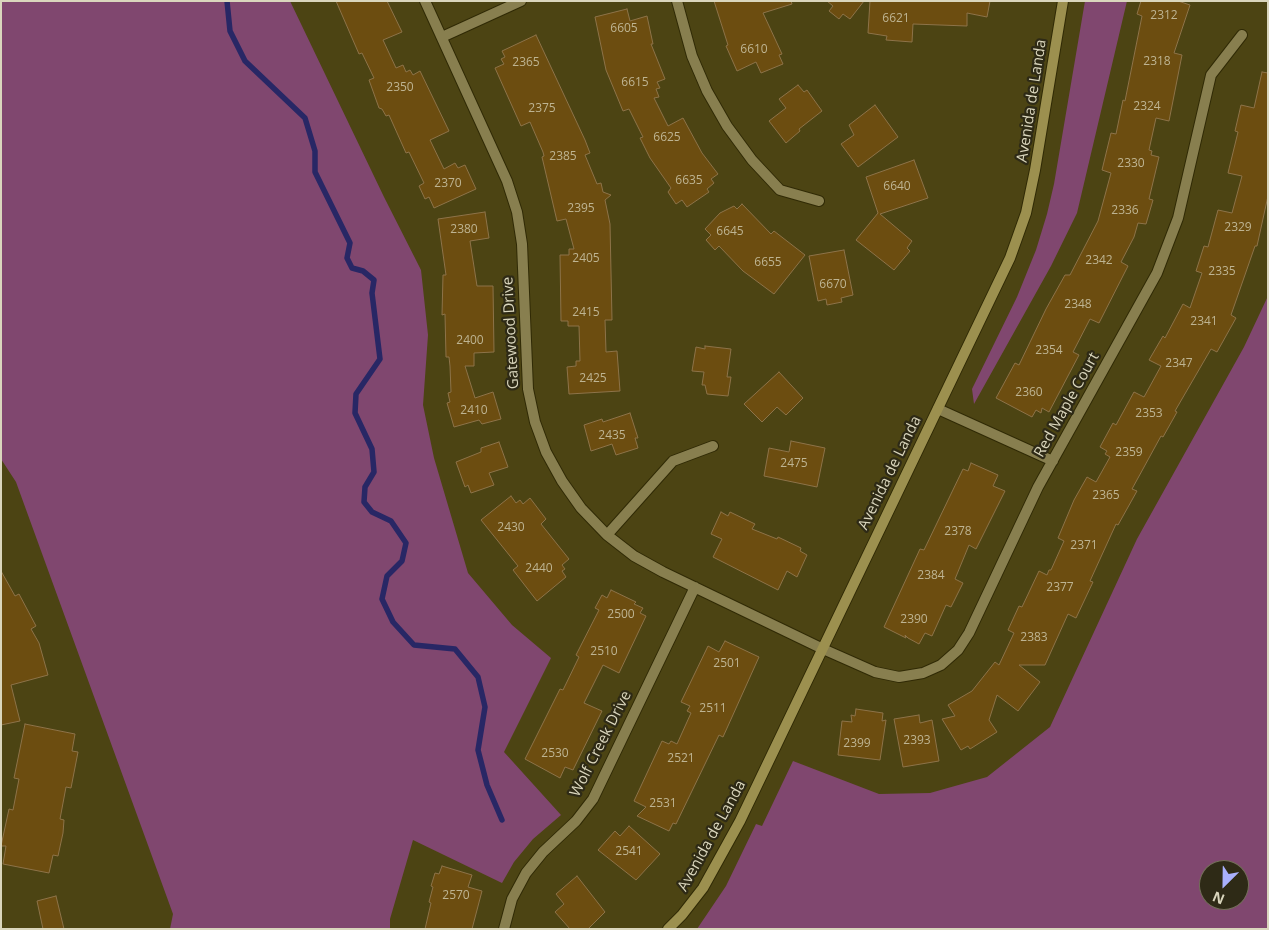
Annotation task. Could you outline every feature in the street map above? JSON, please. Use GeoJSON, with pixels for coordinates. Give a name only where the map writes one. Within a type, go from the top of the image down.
{"type":"FeatureCollection","features":[{"type":"Feature","properties":{"kind":"street","name":"Gatewood Drive"},"geometry":{"type":"LineString","coordinates":[[425,1],[507,181],[517,212],[522,244],[528,389],[535,422],[546,452],[562,481],[581,508],[607,535],[634,556],[823,649]]}},
{"type":"Feature","properties":{"kind":"street"},"geometry":{"type":"LineString","coordinates":[[442,37],[521,1]]}},
{"type":"Feature","properties":{"kind":"street"},"geometry":{"type":"LineString","coordinates":[[676,1],[692,56],[707,91],[727,126],[752,160],[780,190],[819,201]]}},
{"type":"Feature","properties":{"kind":"street","name":"Avenida de Landa"},"geometry":{"type":"LineString","coordinates":[[668,929],[682,915],[703,888],[740,821],[1010,258],[1026,213],[1036,170],[1063,1]]}},
{"type":"Feature","properties":{"kind":"street","name":"Red Maple Court"},"geometry":{"type":"LineString","coordinates":[[823,649],[876,672],[899,676],[923,673],[948,660],[969,633],[1038,486],[1157,273],[1178,218],[1211,75],[1242,35]]}},
{"type":"Feature","properties":{"kind":"street"},"geometry":{"type":"LineString","coordinates":[[938,409],[1053,461]]}},
{"type":"Feature","properties":{"kind":"street"},"geometry":{"type":"LineString","coordinates":[[607,535],[672,461],[713,446]]}},
{"type":"Feature","properties":{"kind":"street","name":"Wolf Creek Drive"},"geometry":{"type":"LineString","coordinates":[[504,929],[512,899],[526,873],[543,852],[576,821],[593,800],[695,587]]}},
{"type":"Feature","properties":{"kind":"shaded area"},"geometry":{"type":"Polygon","coordinates":[[[1,1],[290,1],[421,270],[428,335],[423,405],[434,458],[468,573],[512,625],[551,658],[504,752],[561,815],[533,839],[514,862],[502,883],[413,840],[390,919],[390,929],[170,929],[173,914],[16,482],[1,459],[1,1]]]}},
{"type":"Feature","properties":{"kind":"shaded area"},"geometry":{"type":"Polygon","coordinates":[[[1085,1],[1127,1],[1077,213],[1051,266],[974,404],[972,389],[1017,297],[1036,250],[1047,214],[1054,184],[1085,1]]]}},
{"type":"Feature","properties":{"kind":"shaded area"},"geometry":{"type":"Polygon","coordinates":[[[1268,296],[1268,929],[697,929],[726,886],[756,824],[762,826],[793,761],[879,794],[930,793],[987,777],[1050,727],[1137,539],[1244,347],[1268,296]]]}},
{"type":"Feature","properties":{"kind":"building"},"geometry":{"type":"Polygon","coordinates":[[[336,1],[387,1],[402,32],[383,40],[396,68],[403,65],[406,72],[410,70],[413,75],[420,71],[449,131],[430,140],[444,169],[455,163],[458,168],[465,165],[476,189],[434,208],[429,197],[425,199],[419,186],[424,183],[409,152],[406,153],[389,115],[386,116],[382,109],[379,108],[369,80],[374,78],[362,53],[359,54],[336,1]]]}},
{"type":"Feature","properties":{"kind":"building"},"geometry":{"type":"Polygon","coordinates":[[[714,1],[791,1],[792,4],[763,13],[782,54],[779,55],[783,64],[761,73],[756,62],[737,71],[726,46],[728,45],[714,1]]]}},
{"type":"Feature","properties":{"kind":"building"},"geometry":{"type":"Polygon","coordinates":[[[827,1],[864,1],[850,19],[843,14],[839,19],[829,11],[833,6],[827,1]]]}},
{"type":"Feature","properties":{"kind":"building"},"geometry":{"type":"Polygon","coordinates":[[[870,1],[990,1],[987,17],[967,13],[967,26],[913,24],[912,42],[886,40],[887,36],[868,33],[870,1]]]}},
{"type":"Feature","properties":{"kind":"building"},"geometry":{"type":"Polygon","coordinates":[[[1141,1],[1178,1],[1190,5],[1174,53],[1182,55],[1169,121],[1156,118],[1149,150],[1152,151],[1151,155],[1159,157],[1149,199],[1153,200],[1146,224],[1138,223],[1134,237],[1121,262],[1128,266],[1099,323],[1090,319],[1073,352],[1079,355],[1049,412],[1042,408],[1041,413],[1036,410],[1032,417],[996,398],[1015,363],[1019,365],[1046,309],[1065,275],[1070,275],[1098,221],[1111,173],[1102,170],[1111,133],[1116,134],[1123,100],[1125,101],[1142,16],[1137,14],[1141,1]]]}},
{"type":"Feature","properties":{"kind":"building"},"geometry":{"type":"Polygon","coordinates":[[[627,9],[630,21],[647,16],[653,44],[651,44],[665,79],[657,82],[660,88],[656,89],[659,97],[654,98],[668,126],[683,118],[702,153],[718,174],[711,179],[714,183],[707,189],[709,192],[687,207],[682,200],[676,204],[668,192],[671,188],[650,158],[640,138],[643,137],[629,109],[623,111],[606,70],[595,17],[627,9]]]}},
{"type":"Feature","properties":{"kind":"building"},"geometry":{"type":"Polygon","coordinates":[[[536,35],[585,140],[590,153],[585,155],[597,184],[601,183],[603,192],[611,195],[605,200],[610,224],[612,320],[605,320],[606,352],[617,351],[620,391],[569,394],[567,367],[576,366],[576,361],[580,361],[579,326],[568,326],[568,321],[561,321],[560,255],[569,255],[569,249],[574,249],[566,219],[557,221],[542,157],[544,156],[543,152],[530,122],[521,126],[495,68],[504,64],[501,59],[505,57],[502,51],[536,35]]]}},
{"type":"Feature","properties":{"kind":"building"},"geometry":{"type":"Polygon","coordinates":[[[1262,72],[1268,73],[1268,196],[1257,246],[1255,246],[1231,315],[1236,318],[1217,352],[1211,349],[1132,489],[1137,491],[1118,525],[1116,524],[1090,581],[1093,582],[1076,618],[1068,614],[1045,665],[1019,665],[1040,682],[1018,711],[997,695],[989,720],[997,732],[970,749],[968,746],[961,750],[942,719],[955,716],[948,705],[972,691],[995,662],[999,665],[1014,633],[1008,630],[1019,606],[1022,607],[1039,571],[1047,575],[1049,570],[1051,570],[1064,541],[1058,538],[1074,500],[1087,477],[1096,482],[1110,457],[1105,454],[1107,451],[1100,447],[1113,423],[1116,425],[1134,392],[1144,397],[1161,366],[1149,360],[1163,336],[1165,338],[1183,304],[1190,308],[1202,273],[1196,271],[1204,246],[1208,247],[1218,210],[1232,213],[1242,176],[1228,173],[1238,132],[1235,131],[1241,105],[1254,108],[1262,72]]]}},
{"type":"Feature","properties":{"kind":"building"},"geometry":{"type":"Polygon","coordinates":[[[798,85],[804,92],[807,90],[822,111],[799,129],[800,131],[786,143],[769,121],[786,108],[779,99],[798,85]]]}},
{"type":"Feature","properties":{"kind":"building"},"geometry":{"type":"Polygon","coordinates":[[[875,105],[898,137],[858,167],[841,144],[854,135],[849,125],[875,105]]]}},
{"type":"Feature","properties":{"kind":"building"},"geometry":{"type":"Polygon","coordinates":[[[914,160],[928,198],[880,214],[912,241],[907,248],[910,251],[894,270],[856,240],[878,213],[866,177],[914,160]]]}},
{"type":"Feature","properties":{"kind":"building"},"geometry":{"type":"Polygon","coordinates":[[[742,204],[771,234],[774,231],[805,255],[774,294],[743,271],[719,246],[715,250],[706,240],[711,235],[705,229],[720,213],[734,206],[737,209],[742,204]]]}},
{"type":"Feature","properties":{"kind":"building"},"geometry":{"type":"Polygon","coordinates":[[[485,212],[489,238],[470,241],[477,286],[493,286],[494,352],[474,353],[474,366],[465,366],[475,398],[493,392],[501,419],[482,424],[479,420],[454,427],[447,403],[450,402],[448,393],[451,392],[450,366],[449,357],[446,357],[445,314],[442,315],[443,275],[446,275],[438,219],[485,212]]]}},
{"type":"Feature","properties":{"kind":"building"},"geometry":{"type":"Polygon","coordinates":[[[844,250],[853,295],[841,298],[842,302],[827,305],[826,299],[818,301],[809,256],[844,250]]]}},
{"type":"Feature","properties":{"kind":"building"},"geometry":{"type":"Polygon","coordinates":[[[705,346],[731,349],[727,377],[731,377],[728,396],[707,394],[705,385],[702,385],[704,372],[692,371],[696,347],[705,349],[705,346]]]}},
{"type":"Feature","properties":{"kind":"building"},"geometry":{"type":"Polygon","coordinates":[[[779,372],[803,398],[786,415],[777,407],[762,422],[744,404],[779,372]]]}},
{"type":"Feature","properties":{"kind":"building"},"geometry":{"type":"Polygon","coordinates":[[[630,413],[638,438],[635,438],[638,448],[616,455],[612,444],[591,451],[584,425],[602,419],[603,422],[630,413]]]}},
{"type":"Feature","properties":{"kind":"building"},"geometry":{"type":"Polygon","coordinates":[[[791,441],[825,448],[817,487],[764,476],[769,448],[789,452],[791,441]]]}},
{"type":"Feature","properties":{"kind":"building"},"geometry":{"type":"Polygon","coordinates":[[[499,442],[508,467],[489,473],[494,485],[471,493],[468,485],[465,487],[456,462],[481,452],[481,448],[499,442]]]}},
{"type":"Feature","properties":{"kind":"building"},"geometry":{"type":"Polygon","coordinates":[[[971,463],[998,475],[993,486],[1005,491],[976,549],[969,545],[955,579],[963,583],[951,607],[946,605],[932,636],[925,633],[919,644],[905,635],[906,638],[884,627],[920,549],[924,550],[963,469],[968,471],[971,463]]]}},
{"type":"Feature","properties":{"kind":"building"},"geometry":{"type":"Polygon","coordinates":[[[511,496],[516,503],[520,500],[523,504],[530,498],[546,519],[541,524],[569,559],[562,565],[565,569],[562,571],[566,577],[537,601],[513,570],[518,566],[481,520],[511,496]]]}},
{"type":"Feature","properties":{"kind":"building"},"geometry":{"type":"Polygon","coordinates":[[[721,512],[728,516],[730,512],[755,524],[752,529],[777,539],[778,537],[801,548],[800,551],[807,555],[797,577],[787,571],[778,590],[713,557],[722,539],[711,534],[721,512]]]}},
{"type":"Feature","properties":{"kind":"building"},"geometry":{"type":"Polygon","coordinates":[[[1,571],[15,596],[19,594],[36,626],[31,629],[39,643],[48,675],[11,685],[20,721],[1,725],[1,571]]]}},
{"type":"Feature","properties":{"kind":"building"},"geometry":{"type":"Polygon","coordinates":[[[611,590],[636,602],[634,604],[643,608],[640,613],[646,616],[619,673],[603,665],[584,703],[602,711],[573,770],[565,767],[560,778],[525,759],[560,689],[563,690],[579,657],[576,655],[599,610],[595,608],[602,595],[607,598],[611,590]]]}},
{"type":"Feature","properties":{"kind":"building"},"geometry":{"type":"Polygon","coordinates":[[[725,641],[759,657],[723,737],[719,735],[676,824],[673,823],[669,831],[637,816],[646,807],[634,801],[662,741],[669,744],[671,741],[677,744],[691,713],[687,711],[690,706],[681,702],[708,646],[719,652],[725,641]]]}},
{"type":"Feature","properties":{"kind":"building"},"geometry":{"type":"Polygon","coordinates":[[[856,709],[883,713],[882,721],[886,720],[880,760],[838,755],[842,721],[852,722],[851,715],[855,716],[856,709]]]}},
{"type":"Feature","properties":{"kind":"building"},"geometry":{"type":"Polygon","coordinates":[[[919,715],[920,723],[932,720],[939,761],[903,767],[894,719],[919,715]]]}},
{"type":"Feature","properties":{"kind":"building"},"geometry":{"type":"Polygon","coordinates":[[[25,724],[75,734],[72,751],[78,752],[71,788],[66,787],[60,819],[64,820],[63,833],[58,856],[53,855],[49,873],[3,864],[6,846],[1,846],[9,809],[13,810],[19,779],[14,778],[25,724]]]}},
{"type":"Feature","properties":{"kind":"building"},"geometry":{"type":"Polygon","coordinates":[[[629,826],[660,854],[636,880],[598,850],[615,831],[620,836],[629,826]]]}},
{"type":"Feature","properties":{"kind":"building"},"geometry":{"type":"Polygon","coordinates":[[[442,866],[472,875],[468,887],[482,891],[472,929],[425,929],[431,903],[429,902],[433,887],[431,886],[435,873],[439,874],[442,866]]]}},
{"type":"Feature","properties":{"kind":"building"},"geometry":{"type":"Polygon","coordinates":[[[577,876],[605,912],[588,929],[570,929],[555,912],[564,904],[556,894],[577,876]]]}},
{"type":"Feature","properties":{"kind":"building"},"geometry":{"type":"Polygon","coordinates":[[[56,896],[64,929],[43,929],[37,901],[56,896]]]}},
{"type":"Feature","properties":{"kind":"waterway"},"geometry":{"type":"LineString","coordinates":[[227,1],[230,31],[245,61],[305,118],[315,151],[315,172],[350,243],[347,258],[352,268],[363,271],[374,280],[372,293],[380,359],[356,394],[355,413],[372,449],[374,472],[365,487],[364,502],[372,512],[391,521],[406,543],[402,561],[387,576],[382,599],[393,622],[414,645],[455,649],[478,677],[485,707],[478,750],[487,785],[502,820]]}}]}
